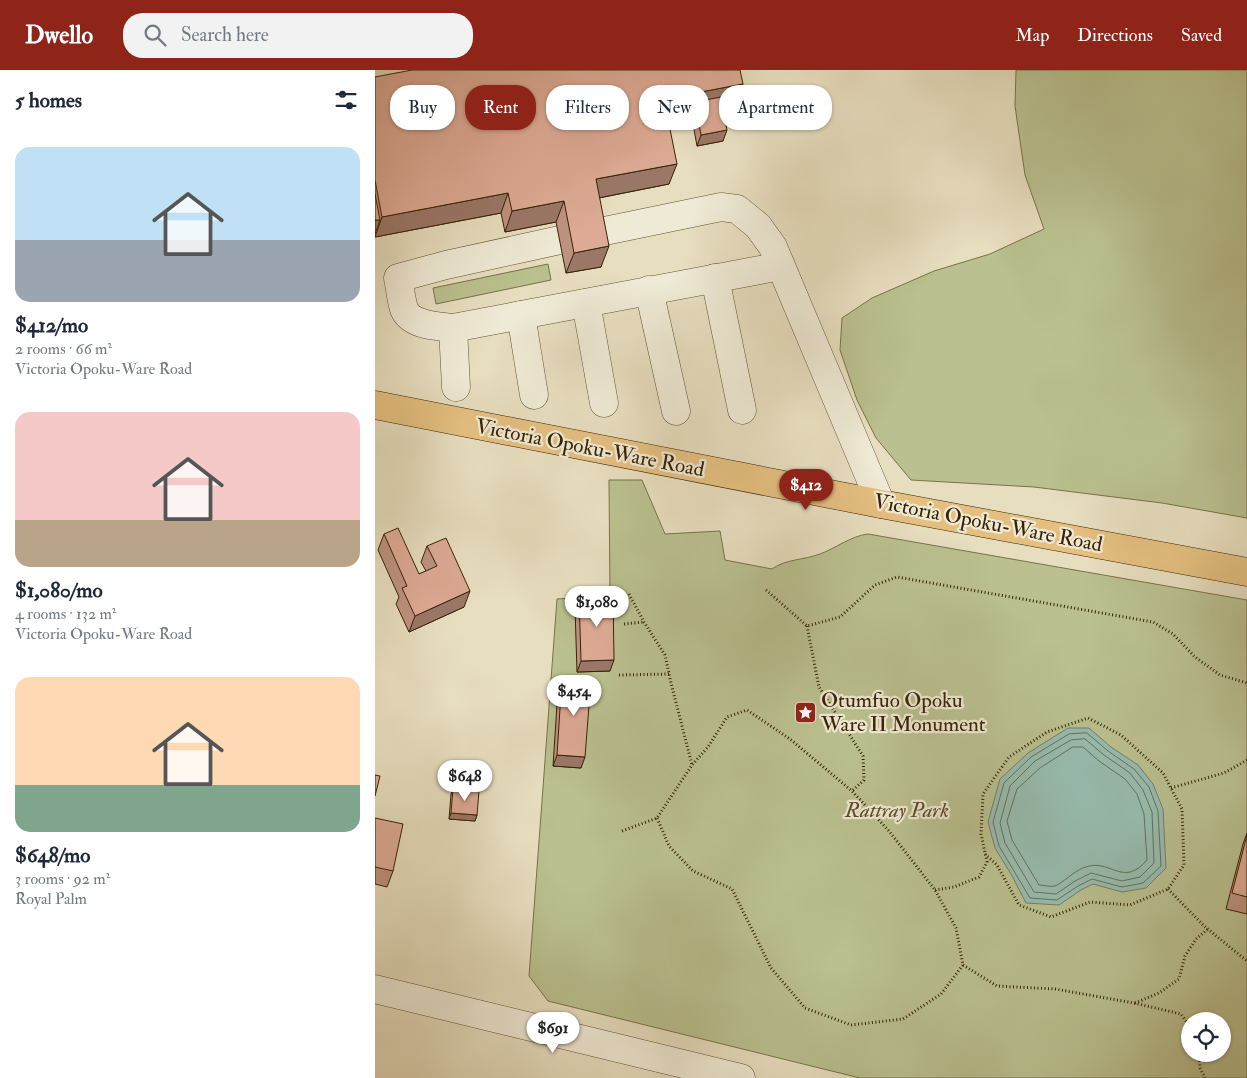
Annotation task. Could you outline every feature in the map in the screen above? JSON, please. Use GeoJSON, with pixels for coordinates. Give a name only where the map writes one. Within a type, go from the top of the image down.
{"type":"FeatureCollection","features":[{"type":"Feature","properties":{"kind":"main road","name":"Victoria Opoku-Ware Road"},"geometry":{"type":"LineString","coordinates":[[377,407],[1247,572]]}},
{"type":"Feature","properties":{"kind":"street"},"geometry":{"type":"LineString","coordinates":[[595,233],[721,207],[737,209],[757,226],[773,247],[881,504]]}},
{"type":"Feature","properties":{"kind":"street"},"geometry":{"type":"LineString","coordinates":[[560,240],[386,277],[404,310],[410,317],[428,324],[453,328],[781,266]]}},
{"type":"Feature","properties":{"kind":"street"},"geometry":{"type":"LineString","coordinates":[[715,278],[742,410]]}},
{"type":"Feature","properties":{"kind":"street"},"geometry":{"type":"LineString","coordinates":[[649,290],[676,411]]}},
{"type":"Feature","properties":{"kind":"street"},"geometry":{"type":"LineString","coordinates":[[586,303],[604,403]]}},
{"type":"Feature","properties":{"kind":"street"},"geometry":{"type":"LineString","coordinates":[[521,315],[533,394]]}},
{"type":"Feature","properties":{"kind":"street"},"geometry":{"type":"LineString","coordinates":[[453,328],[456,388]]}},
{"type":"Feature","properties":{"kind":"street"},"geometry":{"type":"LineString","coordinates":[[375,989],[741,1078]]}},
{"type":"Feature","properties":{"kind":"path"},"geometry":{"type":"LineString","coordinates":[[807,626],[840,617],[875,585],[897,577],[1153,622],[1173,634],[1195,657],[1220,675],[1247,682]]}},
{"type":"Feature","properties":{"kind":"path"},"geometry":{"type":"LineString","coordinates":[[766,590],[807,626],[819,687],[863,756],[864,780],[852,791]]}},
{"type":"Feature","properties":{"kind":"path"},"geometry":{"type":"LineString","coordinates":[[629,594],[665,655],[692,765]]}},
{"type":"Feature","properties":{"kind":"path"},"geometry":{"type":"LineString","coordinates":[[624,624],[644,622]]}},
{"type":"Feature","properties":{"kind":"path"},"geometry":{"type":"LineString","coordinates":[[619,675],[669,674]]}},
{"type":"Feature","properties":{"kind":"path"},"geometry":{"type":"LineString","coordinates":[[622,831],[657,818],[727,717],[747,710],[790,739],[852,791],[889,831],[935,890],[956,928],[963,965],[997,986],[1055,990],[1134,1003],[1181,1014]]}},
{"type":"Feature","properties":{"kind":"path"},"geometry":{"type":"LineString","coordinates":[[935,890],[954,887],[979,877],[987,862],[985,854],[981,834],[983,794],[1009,757],[1047,732],[1088,718],[1121,736],[1163,772],[1182,809],[1184,865],[1168,889],[1130,905],[1091,902],[1051,916],[1019,905],[997,865],[985,854]]}},
{"type":"Feature","properties":{"kind":"path"},"geometry":{"type":"LineString","coordinates":[[1171,788],[1225,773],[1247,760]]}},
{"type":"Feature","properties":{"kind":"path"},"geometry":{"type":"LineString","coordinates":[[657,818],[669,846],[693,871],[732,888],[771,968],[805,1008],[851,1025],[903,1019],[941,994],[963,965]]}},
{"type":"Feature","properties":{"kind":"path"},"geometry":{"type":"LineString","coordinates":[[1168,889],[1209,930],[1247,961]]}},
{"type":"Feature","properties":{"kind":"path"},"geometry":{"type":"LineString","coordinates":[[1134,1003],[1159,993],[1179,978],[1185,956],[1196,939],[1209,930]]}},
{"type":"Feature","properties":{"kind":"path"},"geometry":{"type":"LineString","coordinates":[[1200,1062],[1200,1068],[1205,1078]]}},
{"type":"Feature","properties":{"kind":"green space"},"geometry":{"type":"Polygon","coordinates":[[[1016,70],[1247,70],[1247,518],[1162,503],[1034,487],[911,480],[876,438],[857,400],[840,350],[842,318],[872,298],[934,271],[990,254],[1044,229],[1025,175],[1015,106],[1016,70]]]}},
{"type":"Feature","properties":{"kind":"green space"},"geometry":{"type":"Polygon","coordinates":[[[548,264],[551,280],[436,304],[433,288],[548,264]]]}},
{"type":"Feature","properties":{"kind":"green space","name":"Rattray Park"},"geometry":{"type":"Polygon","coordinates":[[[609,480],[642,480],[665,534],[720,531],[725,560],[772,569],[789,561],[820,554],[868,534],[1247,600],[1247,1078],[860,1078],[548,1001],[529,976],[557,599],[610,596],[609,480]]]}},
{"type":"Feature","properties":{"kind":"water"},"geometry":{"type":"Polygon","coordinates":[[[1068,728],[1089,728],[1111,747],[1138,765],[1153,784],[1163,809],[1166,868],[1146,888],[1122,892],[1093,884],[1059,905],[1026,903],[995,848],[988,822],[1000,779],[1028,753],[1068,728]]]}},
{"type":"Feature","properties":{"kind":"building"},"geometry":{"type":"Polygon","coordinates":[[[412,70],[740,70],[743,84],[719,85],[719,89],[709,90],[709,85],[639,85],[639,130],[670,130],[677,164],[596,179],[609,246],[574,253],[564,201],[512,211],[508,193],[382,217],[375,180],[375,77],[412,70]]]}},
{"type":"Feature","properties":{"kind":"building"},"geometry":{"type":"Polygon","coordinates":[[[719,97],[719,130],[727,130],[701,135],[700,130],[709,130],[709,99],[719,97]]]}},
{"type":"Feature","properties":{"kind":"building"},"geometry":{"type":"Polygon","coordinates":[[[375,194],[380,220],[375,220],[375,194]]]}},
{"type":"Feature","properties":{"kind":"building"},"geometry":{"type":"Polygon","coordinates":[[[398,528],[419,574],[437,566],[427,546],[446,538],[470,591],[415,616],[402,588],[407,586],[384,534],[398,528]]]}},
{"type":"Feature","properties":{"kind":"building"},"geometry":{"type":"Polygon","coordinates":[[[613,596],[614,660],[581,661],[579,597],[613,596]]]}},
{"type":"Feature","properties":{"kind":"building"},"geometry":{"type":"Polygon","coordinates":[[[562,678],[591,680],[585,757],[557,755],[562,678]]]}},
{"type":"Feature","properties":{"kind":"building"},"geometry":{"type":"Polygon","coordinates":[[[375,775],[380,776],[375,796],[375,775]]]}},
{"type":"Feature","properties":{"kind":"building"},"geometry":{"type":"Polygon","coordinates":[[[453,789],[479,791],[477,815],[451,813],[453,789]]]}},
{"type":"Feature","properties":{"kind":"building"},"geometry":{"type":"Polygon","coordinates":[[[375,818],[403,824],[393,871],[375,867],[375,818]]]}},
{"type":"Feature","properties":{"kind":"building"},"geometry":{"type":"Polygon","coordinates":[[[1247,835],[1247,897],[1232,893],[1247,835]]]}},
{"type":"Feature","properties":{"kind":"place","name":"Otumfuo Opoku Ware II Monument"},"geometry":{"type":"Point","coordinates":[805,712]}}]}
